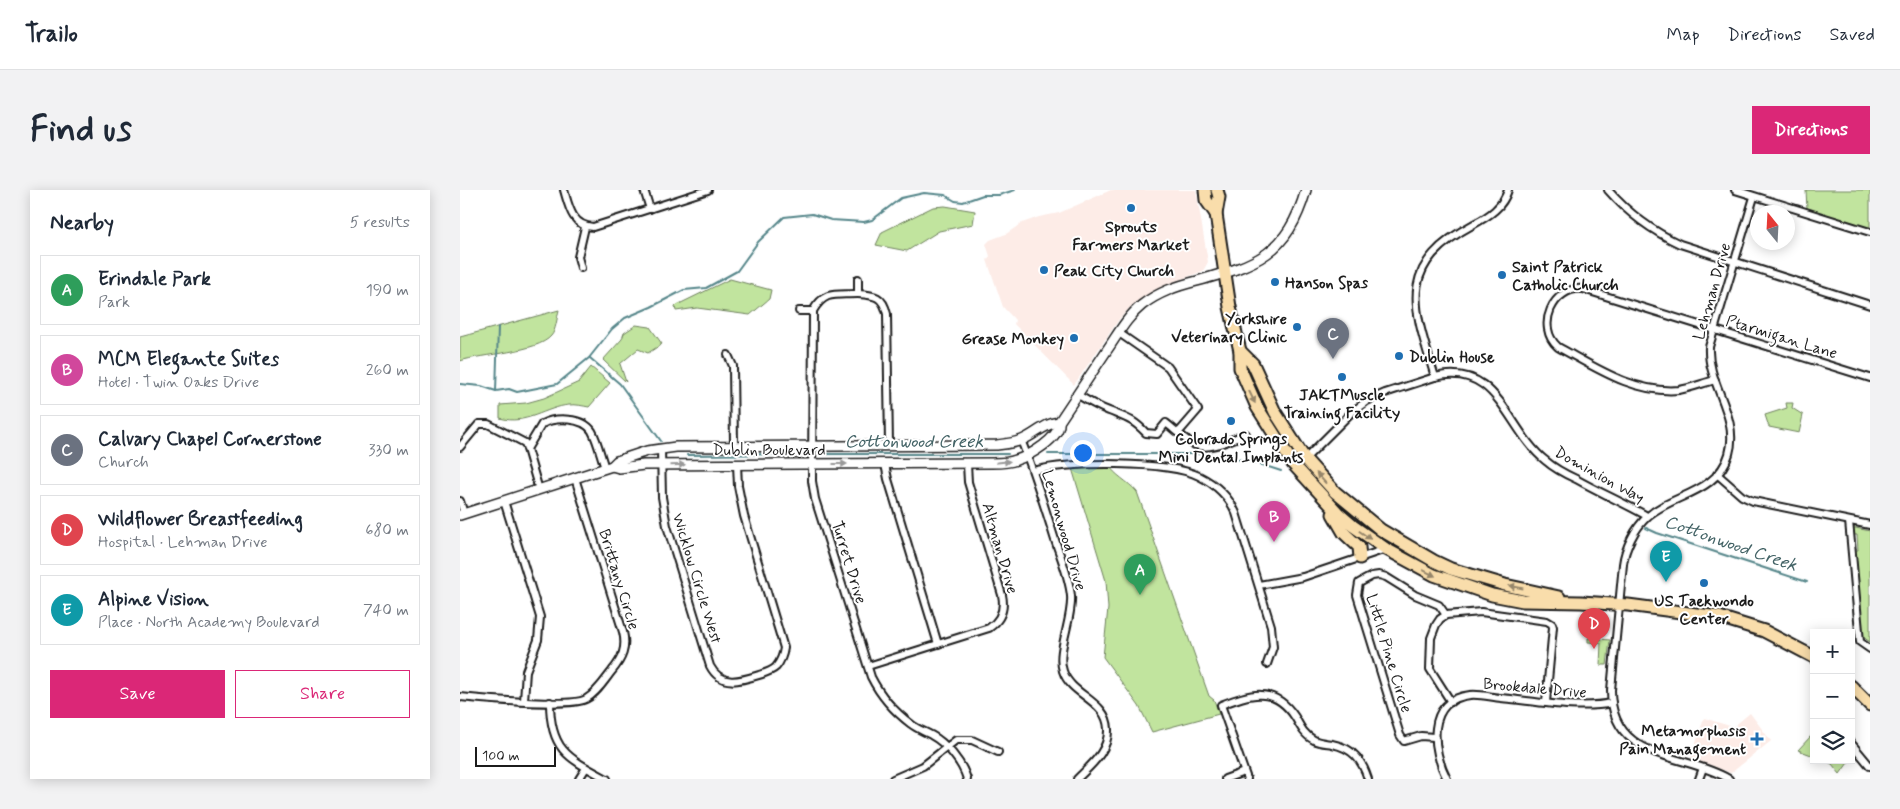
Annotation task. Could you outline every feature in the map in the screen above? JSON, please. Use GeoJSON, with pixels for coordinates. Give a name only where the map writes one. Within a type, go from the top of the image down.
{"type":"FeatureCollection","features":[{"type":"Feature","properties":{"kind":"highway"},"geometry":{"type":"LineString","coordinates":[[1205,190],[1206,200],[1216,214]]}},
{"type":"Feature","properties":{"kind":"highway"},"geometry":{"type":"LineString","coordinates":[[1218,190],[1216,214],[1230,307],[1240,351],[1240,368],[1257,407],[1283,449],[1338,522],[1344,533],[1356,543],[1360,551],[1360,558]]}},
{"type":"Feature","properties":{"kind":"highway"},"geometry":{"type":"LineString","coordinates":[[1240,351],[1253,364],[1275,412],[1305,459],[1349,505],[1399,542],[1434,561],[1475,577],[1581,602]]}},
{"type":"Feature","properties":{"kind":"highway"},"geometry":{"type":"LineString","coordinates":[[1311,485],[1339,514],[1386,549],[1434,575],[1492,595],[1524,601],[1619,604],[1679,610],[1719,617],[1764,631],[1810,655]]}},
{"type":"Feature","properties":{"kind":"highway"},"geometry":{"type":"LineString","coordinates":[[1386,549],[1399,542]]}},
{"type":"Feature","properties":{"kind":"highway"},"geometry":{"type":"LineString","coordinates":[[1855,690],[1870,705]]}},
{"type":"Feature","properties":{"kind":"main road","name":"Dublin Boulevard"},"geometry":{"type":"LineString","coordinates":[[609,467],[737,464],[967,464],[1003,463],[1028,456],[1056,433],[1059,422],[1131,316],[1152,298],[1169,290],[1254,263],[1264,256],[1281,243],[1294,222],[1306,190]]}},
{"type":"Feature","properties":{"kind":"main road","name":"Dublin Boulevard"},"geometry":{"type":"LineString","coordinates":[[462,515],[609,467],[616,461],[660,448],[734,445],[997,445],[1021,440],[1050,423],[1059,422]]}},
{"type":"Feature","properties":{"kind":"street"},"geometry":{"type":"LineString","coordinates":[[564,190],[572,216],[579,224],[585,227],[598,227],[708,190]]}},
{"type":"Feature","properties":{"kind":"street"},"geometry":{"type":"LineString","coordinates":[[644,190],[650,209]]}},
{"type":"Feature","properties":{"kind":"street"},"geometry":{"type":"LineString","coordinates":[[1435,377],[1417,316],[1416,299],[1420,276],[1426,262],[1440,245],[1493,213],[1504,200],[1508,190]]}},
{"type":"Feature","properties":{"kind":"street"},"geometry":{"type":"LineString","coordinates":[[1608,190],[1631,213],[1660,234],[1688,247],[1870,305]]}},
{"type":"Feature","properties":{"kind":"street"},"geometry":{"type":"LineString","coordinates":[[1735,190],[1870,232]]}},
{"type":"Feature","properties":{"kind":"street","name":"Lehman Drive"},"geometry":{"type":"LineString","coordinates":[[1729,779],[1703,768],[1655,753],[1634,742],[1620,726],[1612,703],[1611,684],[1625,552],[1634,535],[1648,516],[1700,488],[1716,474],[1727,458],[1731,438],[1730,422],[1708,351],[1754,196]]}},
{"type":"Feature","properties":{"kind":"street"},"geometry":{"type":"LineString","coordinates":[[581,268],[578,257],[585,227]]}},
{"type":"Feature","properties":{"kind":"street"},"geometry":{"type":"LineString","coordinates":[[858,279],[858,294]]}},
{"type":"Feature","properties":{"kind":"street","name":"Ptarmigan Lane"},"geometry":{"type":"LineString","coordinates":[[1716,380],[1678,390],[1629,384],[1558,348],[1549,338],[1546,325],[1550,312],[1563,293],[1576,288],[1870,378]]}},
{"type":"Feature","properties":{"kind":"street"},"geometry":{"type":"LineString","coordinates":[[799,311],[813,311],[824,296],[873,294],[885,305],[887,314],[889,445]]}},
{"type":"Feature","properties":{"kind":"street","name":"Turret Drive"},"geometry":{"type":"LineString","coordinates":[[813,311],[811,464],[816,498],[868,666],[874,683],[882,696],[911,725],[937,738],[959,763],[967,779]]}},
{"type":"Feature","properties":{"kind":"street"},"geometry":{"type":"LineString","coordinates":[[1119,333],[1168,367],[1198,410],[1178,432]]}},
{"type":"Feature","properties":{"kind":"street"},"geometry":{"type":"LineString","coordinates":[[728,355],[733,366],[734,445]]}},
{"type":"Feature","properties":{"kind":"street","name":"Dominion Way"},"geometry":{"type":"LineString","coordinates":[[1305,459],[1352,412],[1367,401],[1385,393],[1445,374],[1460,374],[1481,382],[1493,393],[1532,448],[1544,460],[1560,471],[1648,516]]}},
{"type":"Feature","properties":{"kind":"street"},"geometry":{"type":"LineString","coordinates":[[1078,395],[1091,403],[1137,423],[1146,433],[1157,434],[1166,423],[1194,444],[1201,446],[1216,445],[1246,434]]}},
{"type":"Feature","properties":{"kind":"street"},"geometry":{"type":"LineString","coordinates":[[527,449],[542,424],[560,418],[571,420],[588,426],[609,467]]}},
{"type":"Feature","properties":{"kind":"street"},"geometry":{"type":"LineString","coordinates":[[460,447],[480,424],[488,424],[525,443],[539,490]]}},
{"type":"Feature","properties":{"kind":"street","name":"Lemonwood Drive"},"geometry":{"type":"LineString","coordinates":[[1021,440],[1033,471],[1070,589],[1070,613],[1061,657],[1062,671],[1070,682],[1098,706],[1107,720],[1108,737],[1103,751],[1077,779]]}},
{"type":"Feature","properties":{"kind":"street","name":"Wicklow Circle West"},"geometry":{"type":"LineString","coordinates":[[660,448],[662,497],[666,526],[710,666],[718,676],[729,682],[753,677],[774,668],[781,661],[784,648],[744,516],[738,486],[737,464]]}},
{"type":"Feature","properties":{"kind":"street"},"geometry":{"type":"LineString","coordinates":[[886,464],[888,479],[938,644]]}},
{"type":"Feature","properties":{"kind":"street","name":"Altman Drive"},"geometry":{"type":"LineString","coordinates":[[868,666],[989,628],[999,618],[1003,606],[1002,595],[968,482],[967,464]]}},
{"type":"Feature","properties":{"kind":"street"},"geometry":{"type":"LineString","coordinates":[[1033,471],[1055,466],[1108,464],[1179,469],[1199,476],[1216,487],[1233,507],[1269,614],[1273,637],[1271,655],[1267,664]]}},
{"type":"Feature","properties":{"kind":"street"},"geometry":{"type":"LineString","coordinates":[[1716,474],[1742,496],[1753,501],[1870,525]]}},
{"type":"Feature","properties":{"kind":"street","name":"Brittany Circle"},"geometry":{"type":"LineString","coordinates":[[460,697],[576,702],[587,699],[593,694],[619,662],[625,644],[623,632],[575,478]]}},
{"type":"Feature","properties":{"kind":"street"},"geometry":{"type":"LineString","coordinates":[[460,501],[462,515]]}},
{"type":"Feature","properties":{"kind":"street"},"geometry":{"type":"LineString","coordinates":[[504,501],[540,617],[538,640],[526,671],[524,701]]}},
{"type":"Feature","properties":{"kind":"street"},"geometry":{"type":"LineString","coordinates":[[1849,521],[1860,642],[1870,649]]}},
{"type":"Feature","properties":{"kind":"street"},"geometry":{"type":"LineString","coordinates":[[1259,585],[1302,577],[1386,549]]}},
{"type":"Feature","properties":{"kind":"street","name":"Little Pine Circle"},"geometry":{"type":"LineString","coordinates":[[1434,737],[1421,736],[1404,741],[1400,734],[1357,595],[1359,583],[1372,576],[1386,577],[1415,595],[1439,605],[1446,615]]}},
{"type":"Feature","properties":{"kind":"street"},"geometry":{"type":"LineString","coordinates":[[1448,779],[1434,737],[1437,720],[1451,702],[1430,669],[1431,638],[1440,619],[1446,615],[1481,612],[1550,622],[1553,627],[1546,702]]}},
{"type":"Feature","properties":{"kind":"street"},"geometry":{"type":"LineString","coordinates":[[1247,779],[1221,705],[1255,694],[1277,699],[1293,714],[1308,737],[1320,743],[1341,746],[1354,753],[1362,764],[1368,779]]}},
{"type":"Feature","properties":{"kind":"street","name":"Brookdale Drive"},"geometry":{"type":"LineString","coordinates":[[1451,702],[1473,695],[1589,706],[1612,703]]}},
{"type":"Feature","properties":{"kind":"street"},"geometry":{"type":"LineString","coordinates":[[550,702],[550,723],[558,742],[566,754],[586,768],[607,779]]}},
{"type":"Feature","properties":{"kind":"street"},"geometry":{"type":"LineString","coordinates":[[893,779],[923,766],[956,740],[966,739],[998,752]]}},
{"type":"Feature","properties":{"kind":"street"},"geometry":{"type":"LineString","coordinates":[[1855,748],[1870,766]]}},
{"type":"Feature","properties":{"kind":"street"},"geometry":{"type":"LineString","coordinates":[[579,779],[586,768]]}},
{"type":"Feature","properties":{"kind":"street"},"geometry":{"type":"LineString","coordinates":[[1699,779],[1703,768]]}},
{"type":"Feature","properties":{"kind":"street"},"geometry":{"type":"LineString","coordinates":[[1224,779],[1244,772]]}},
{"type":"Feature","properties":{"kind":"shaded area"},"geometry":{"type":"Polygon","coordinates":[[[1111,190],[1196,190],[1208,262],[1203,271],[1156,289],[1130,308],[1120,318],[1074,385],[1014,324],[1015,320],[1003,307],[987,260],[990,256],[986,244],[1022,223],[1059,213],[1111,190]]]}},
{"type":"Feature","properties":{"kind":"shaded area"},"geometry":{"type":"Polygon","coordinates":[[[1750,713],[1771,741],[1731,773],[1691,758],[1704,718],[1733,727],[1750,713]]]}},
{"type":"Feature","properties":{"kind":"green space"},"geometry":{"type":"Polygon","coordinates":[[[1806,190],[1870,190],[1870,228],[1807,209],[1806,190]]]}},
{"type":"Feature","properties":{"kind":"green space"},"geometry":{"type":"Polygon","coordinates":[[[945,206],[975,211],[973,224],[939,231],[907,251],[876,245],[882,232],[933,207],[945,206]]]}},
{"type":"Feature","properties":{"kind":"green space"},"geometry":{"type":"Polygon","coordinates":[[[730,279],[771,290],[769,299],[750,315],[697,308],[676,311],[675,307],[677,305],[730,279]]]}},
{"type":"Feature","properties":{"kind":"green space"},"geometry":{"type":"Polygon","coordinates":[[[559,310],[554,331],[544,341],[522,349],[460,361],[460,337],[559,310]]]}},
{"type":"Feature","properties":{"kind":"green space"},"geometry":{"type":"Polygon","coordinates":[[[636,325],[650,327],[662,344],[648,353],[638,349],[620,364],[626,382],[603,360],[622,339],[624,333],[636,325]]]}},
{"type":"Feature","properties":{"kind":"green space"},"geometry":{"type":"Polygon","coordinates":[[[591,367],[610,383],[589,407],[577,405],[560,406],[518,420],[500,418],[500,405],[526,403],[544,398],[579,382],[591,367]]]}},
{"type":"Feature","properties":{"kind":"green space"},"geometry":{"type":"Polygon","coordinates":[[[1786,403],[1793,403],[1792,408],[1803,415],[1799,433],[1769,427],[1765,415],[1787,408],[1786,403]]]}},
{"type":"Feature","properties":{"kind":"green space"},"geometry":{"type":"Polygon","coordinates":[[[1108,464],[1114,472],[1137,492],[1209,696],[1214,700],[1219,714],[1152,732],[1139,706],[1103,657],[1108,608],[1106,581],[1071,465],[1108,464]]]}},
{"type":"Feature","properties":{"kind":"green space"},"geometry":{"type":"Polygon","coordinates":[[[1851,527],[1870,531],[1870,642],[1863,637],[1853,550],[1858,550],[1857,535],[1852,535],[1851,527]]]}},
{"type":"Feature","properties":{"kind":"green space"},"geometry":{"type":"Polygon","coordinates":[[[1588,638],[1610,640],[1607,665],[1600,665],[1601,643],[1588,642],[1588,638]]]}},
{"type":"Feature","properties":{"kind":"green space"},"geometry":{"type":"Polygon","coordinates":[[[1810,737],[1810,754],[1798,750],[1810,737]]]}},
{"type":"Feature","properties":{"kind":"green space"},"geometry":{"type":"Polygon","coordinates":[[[1832,764],[1847,764],[1840,774],[1832,764]]]}},
{"type":"Feature","properties":{"kind":"waterway","name":"Cottonwood Creek"},"geometry":{"type":"LineString","coordinates":[[460,384],[481,386],[496,391],[509,389],[517,392],[557,384],[589,358],[612,329],[625,318],[684,290],[706,288],[737,271],[758,242],[784,217],[812,214],[831,220],[864,222],[872,220],[901,198],[924,193],[945,195],[955,201],[963,202],[983,195],[999,195],[1015,190]]}},
{"type":"Feature","properties":{"kind":"waterway"},"geometry":{"type":"LineString","coordinates":[[496,391],[498,327]]}},
{"type":"Feature","properties":{"kind":"waterway","name":"Cottonwood Creek"},"geometry":{"type":"LineString","coordinates":[[590,358],[620,384],[661,441]]}},
{"type":"Feature","properties":{"kind":"waterway","name":"Cottonwood Creek"},"geometry":{"type":"LineString","coordinates":[[687,455],[806,454]]}},
{"type":"Feature","properties":{"kind":"waterway","name":"Cottonwood Creek"},"geometry":{"type":"LineString","coordinates":[[819,454],[1008,454]]}},
{"type":"Feature","properties":{"kind":"waterway","name":"Cottonwood Creek"},"geometry":{"type":"LineString","coordinates":[[1048,454],[1208,454],[1253,462],[1281,471]]}},
{"type":"Feature","properties":{"kind":"waterway","name":"Cottonwood Creek"},"geometry":{"type":"LineString","coordinates":[[1646,528],[1807,582]]}},
{"type":"Feature","properties":{"kind":"place","name":"Sprouts Farmers Market"},"geometry":{"type":"Point","coordinates":[1131,208]}},
{"type":"Feature","properties":{"kind":"place","name":"Peak City Church"},"geometry":{"type":"Point","coordinates":[1044,270]}},
{"type":"Feature","properties":{"kind":"place","name":"Saint Patrick Catholic Church"},"geometry":{"type":"Point","coordinates":[1502,275]}},
{"type":"Feature","properties":{"kind":"place","name":"Hanson Spas"},"geometry":{"type":"Point","coordinates":[1275,282]}},
{"type":"Feature","properties":{"kind":"place","name":"Yorkshire Veterinary Clinic"},"geometry":{"type":"Point","coordinates":[1297,327]}},
{"type":"Feature","properties":{"kind":"place","name":"Grease Monkey"},"geometry":{"type":"Point","coordinates":[1074,338]}},
{"type":"Feature","properties":{"kind":"place","name":"Dublin House"},"geometry":{"type":"Point","coordinates":[1399,356]}},
{"type":"Feature","properties":{"kind":"place","name":"Calvary Chapel Cornerstone"},"geometry":{"type":"Point","coordinates":[1333,359]}},
{"type":"Feature","properties":{"kind":"place","name":"JAKTMuscle Training Facility"},"geometry":{"type":"Point","coordinates":[1342,377]}},
{"type":"Feature","properties":{"kind":"place","name":"Colorado Springs Mini Dental Implants"},"geometry":{"type":"Point","coordinates":[1231,421]}},
{"type":"Feature","properties":{"kind":"place","name":"MCM Elegante Suites"},"geometry":{"type":"Point","coordinates":[1274,542]}},
{"type":"Feature","properties":{"kind":"place","name":"Alpine Vision"},"geometry":{"type":"Point","coordinates":[1666,582]}},
{"type":"Feature","properties":{"kind":"place","name":"US Taekwondo Center"},"geometry":{"type":"Point","coordinates":[1704,583]}},
{"type":"Feature","properties":{"kind":"place","name":"Erindale Park"},"geometry":{"type":"Point","coordinates":[1140,595]}},
{"type":"Feature","properties":{"kind":"place","name":"Wildflower Breastfeeding"},"geometry":{"type":"Point","coordinates":[1594,649]}},
{"type":"Feature","properties":{"kind":"place","name":"Metamorphosis Pain Management"},"geometry":{"type":"Point","coordinates":[1757,739]}}]}
